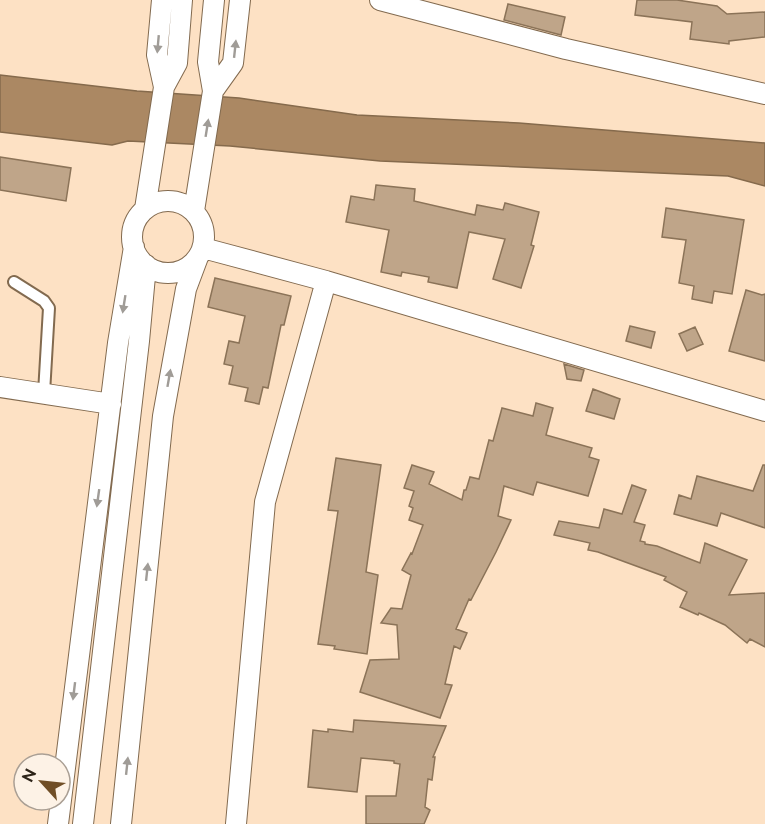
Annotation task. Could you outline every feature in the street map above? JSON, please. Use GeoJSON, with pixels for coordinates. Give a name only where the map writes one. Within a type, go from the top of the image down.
{"type":"FeatureCollection","features":[{"type":"Feature","properties":{"kind":"street"},"geometry":{"type":"LineString","coordinates":[[162,0],[157,55],[164,87],[145,209],[134,226],[132,237],[138,257],[156,271],[168,273],[180,271],[190,266],[200,252]]}},
{"type":"Feature","properties":{"kind":"street"},"geometry":{"type":"LineString","coordinates":[[164,87],[177,63],[182,0]]}},
{"type":"Feature","properties":{"kind":"street"},"geometry":{"type":"LineString","coordinates":[[194,211],[213,91],[208,62],[214,0]]}},
{"type":"Feature","properties":{"kind":"street"},"geometry":{"type":"LineString","coordinates":[[213,91],[233,63],[240,0]]}},
{"type":"Feature","properties":{"kind":"street"},"geometry":{"type":"LineString","coordinates":[[380,0],[566,49],[765,94]]}},
{"type":"Feature","properties":{"kind":"street"},"geometry":{"type":"LineString","coordinates":[[121,824],[163,416],[186,289],[200,252],[204,228],[194,211],[175,201],[164,201],[145,209]]}},
{"type":"Feature","properties":{"kind":"street"},"geometry":{"type":"LineString","coordinates":[[58,824],[118,343],[134,247]]}},
{"type":"Feature","properties":{"kind":"street"},"geometry":{"type":"LineString","coordinates":[[200,252],[326,281],[765,411]]}},
{"type":"Feature","properties":{"kind":"street"},"geometry":{"type":"LineString","coordinates":[[83,824],[146,265]]}},
{"type":"Feature","properties":{"kind":"street"},"geometry":{"type":"LineString","coordinates":[[236,824],[265,502],[326,281]]}},
{"type":"Feature","properties":{"kind":"street"},"geometry":{"type":"LineString","coordinates":[[0,387],[111,404]]}},
{"type":"Feature","properties":{"kind":"lane"},"geometry":{"type":"LineString","coordinates":[[14,282],[44,301],[49,308],[44,393]]}},
{"type":"Feature","properties":{"kind":"shaded area"},"geometry":{"type":"Polygon","coordinates":[[[0,75],[137,91],[239,98],[357,115],[519,123],[765,143],[765,186],[728,176],[380,161],[230,146],[128,141],[112,145],[0,132],[0,75]]]}},
{"type":"Feature","properties":{"kind":"building"},"geometry":{"type":"Polygon","coordinates":[[[637,0],[677,0],[717,6],[727,14],[765,12],[765,37],[729,41],[729,44],[690,39],[692,22],[635,15],[637,0]]]}},
{"type":"Feature","properties":{"kind":"building"},"geometry":{"type":"Polygon","coordinates":[[[508,4],[565,17],[561,35],[504,20],[508,4]]]}},
{"type":"Feature","properties":{"kind":"building"},"geometry":{"type":"Polygon","coordinates":[[[0,157],[71,168],[66,201],[0,190],[0,157]]]}},
{"type":"Feature","properties":{"kind":"building"},"geometry":{"type":"Polygon","coordinates":[[[376,185],[415,189],[414,201],[475,215],[477,205],[503,210],[505,203],[539,212],[531,245],[534,246],[521,288],[493,279],[505,239],[469,232],[457,288],[428,282],[429,277],[402,272],[401,276],[381,272],[389,230],[346,222],[351,196],[374,200],[376,185]]]}},
{"type":"Feature","properties":{"kind":"building"},"geometry":{"type":"Polygon","coordinates":[[[666,208],[744,220],[732,294],[714,291],[712,303],[692,299],[694,286],[679,283],[686,240],[662,237],[666,208]]]}},
{"type":"Feature","properties":{"kind":"building"},"geometry":{"type":"Polygon","coordinates":[[[215,278],[291,296],[284,325],[281,325],[268,388],[263,387],[259,404],[245,401],[248,388],[229,384],[233,366],[224,364],[229,341],[239,343],[245,316],[208,307],[215,278]]]}},
{"type":"Feature","properties":{"kind":"building"},"geometry":{"type":"Polygon","coordinates":[[[746,290],[765,294],[765,361],[729,351],[746,290]]]}},
{"type":"Feature","properties":{"kind":"building"},"geometry":{"type":"Polygon","coordinates":[[[630,326],[655,332],[651,348],[626,341],[630,326]]]}},
{"type":"Feature","properties":{"kind":"building"},"geometry":{"type":"Polygon","coordinates":[[[695,327],[703,344],[687,351],[679,334],[695,327]]]}},
{"type":"Feature","properties":{"kind":"building"},"geometry":{"type":"Polygon","coordinates":[[[564,364],[584,370],[581,381],[567,379],[564,364]]]}},
{"type":"Feature","properties":{"kind":"building"},"geometry":{"type":"Polygon","coordinates":[[[593,389],[620,399],[614,419],[586,411],[593,389]]]}},
{"type":"Feature","properties":{"kind":"building"},"geometry":{"type":"Polygon","coordinates":[[[536,403],[553,408],[546,435],[592,448],[589,457],[599,460],[588,496],[537,482],[533,495],[504,486],[498,516],[511,520],[471,600],[469,599],[456,629],[467,633],[460,649],[454,646],[445,684],[452,685],[440,718],[360,692],[370,660],[399,659],[397,625],[381,623],[391,608],[402,609],[411,575],[402,570],[412,554],[423,525],[409,520],[413,508],[409,506],[414,491],[404,488],[412,465],[434,472],[429,484],[462,500],[470,477],[479,479],[489,440],[493,441],[502,408],[533,416],[536,403]]]}},
{"type":"Feature","properties":{"kind":"building"},"geometry":{"type":"Polygon","coordinates":[[[336,458],[381,465],[366,572],[378,575],[367,654],[318,644],[338,511],[328,510],[336,458]]]}},
{"type":"Feature","properties":{"kind":"building"},"geometry":{"type":"Polygon","coordinates":[[[763,465],[765,465],[765,528],[721,513],[717,526],[674,514],[679,495],[691,499],[697,476],[753,491],[763,465]]]}},
{"type":"Feature","properties":{"kind":"building"},"geometry":{"type":"Polygon","coordinates":[[[632,485],[646,490],[634,522],[645,525],[640,541],[700,563],[705,543],[747,560],[729,595],[765,593],[765,647],[750,639],[747,643],[725,625],[680,607],[687,592],[664,580],[666,577],[588,550],[590,543],[554,535],[559,521],[599,528],[604,509],[622,514],[632,485]]]}},
{"type":"Feature","properties":{"kind":"building"},"geometry":{"type":"Polygon","coordinates":[[[354,720],[446,726],[433,757],[435,757],[432,780],[428,779],[425,807],[430,810],[424,824],[366,824],[366,796],[396,796],[400,764],[394,761],[361,758],[357,792],[308,787],[313,730],[353,732],[354,720]]]}}]}
